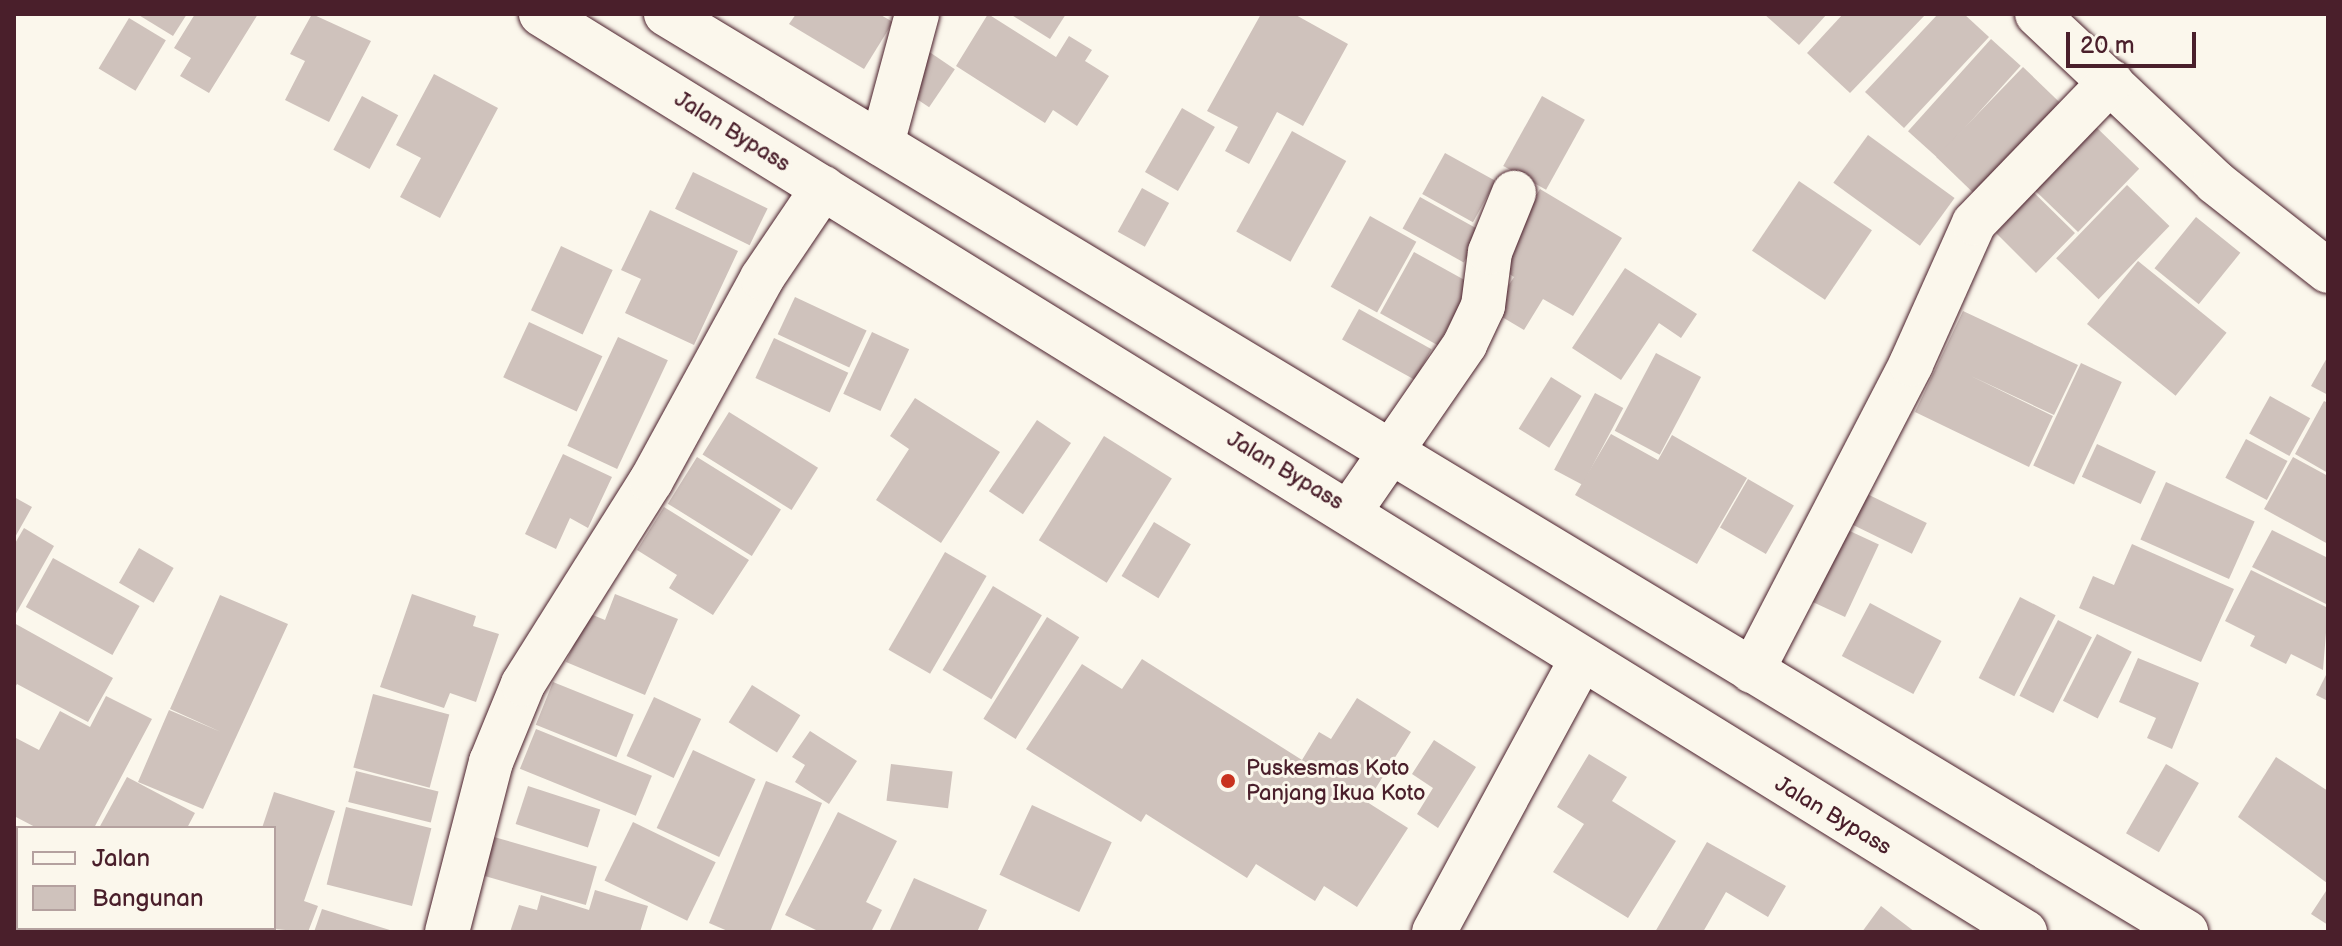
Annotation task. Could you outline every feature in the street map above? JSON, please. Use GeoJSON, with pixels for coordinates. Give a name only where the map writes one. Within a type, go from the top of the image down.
{"type":"FeatureCollection","features":[{"type":"Feature","properties":{"kind":"main road","name":"Jalan Bypass"},"geometry":{"type":"LineString","coordinates":[[541,14],[1350,511],[1581,660],[2025,932]]}},
{"type":"Feature","properties":{"kind":"main road"},"geometry":{"type":"LineString","coordinates":[[666,14],[1391,451],[1910,770],[2186,932]]}},
{"type":"Feature","properties":{"kind":"main road"},"geometry":{"type":"LineString","coordinates":[[882,144],[917,14]]}},
{"type":"Feature","properties":{"kind":"main road"},"geometry":{"type":"LineString","coordinates":[[2037,14],[2215,182],[2328,271]]}},
{"type":"Feature","properties":{"kind":"main road"},"geometry":{"type":"LineString","coordinates":[[1752,671],[1911,364],[1974,223],[2111,81]]}},
{"type":"Feature","properties":{"kind":"main road"},"geometry":{"type":"LineString","coordinates":[[447,932],[491,762],[523,684],[651,481],[762,278],[823,188]]}},
{"type":"Feature","properties":{"kind":"main road"},"geometry":{"type":"LineString","coordinates":[[1350,511],[1391,451],[1427,407],[1483,306],[1490,252],[1514,193]]}},
{"type":"Feature","properties":{"kind":"main road"},"geometry":{"type":"LineString","coordinates":[[1434,932],[1581,660]]}},
{"type":"Feature","properties":{"kind":"building"},"geometry":{"type":"Polygon","coordinates":[[[137,14],[187,14],[173,36],[137,14]]]}},
{"type":"Feature","properties":{"kind":"building"},"geometry":{"type":"Polygon","coordinates":[[[195,14],[258,14],[209,93],[180,76],[191,58],[174,48],[195,14]]]}},
{"type":"Feature","properties":{"kind":"building"},"geometry":{"type":"Polygon","coordinates":[[[312,14],[371,41],[329,122],[285,100],[305,61],[290,54],[312,14]]]}},
{"type":"Feature","properties":{"kind":"building"},"geometry":{"type":"Polygon","coordinates":[[[796,14],[879,14],[893,22],[864,69],[789,24],[796,14]]]}},
{"type":"Feature","properties":{"kind":"building"},"geometry":{"type":"Polygon","coordinates":[[[988,14],[1056,57],[1069,36],[1092,50],[1085,61],[1109,76],[1077,126],[1053,110],[1045,123],[956,66],[988,14]]]}},
{"type":"Feature","properties":{"kind":"building"},"geometry":{"type":"Polygon","coordinates":[[[1010,14],[1066,14],[1050,39],[1010,14]]]}},
{"type":"Feature","properties":{"kind":"building"},"geometry":{"type":"Polygon","coordinates":[[[1261,14],[1294,14],[1348,44],[1303,126],[1277,112],[1249,164],[1225,151],[1238,127],[1207,111],[1261,14]]]}},
{"type":"Feature","properties":{"kind":"building"},"geometry":{"type":"Polygon","coordinates":[[[1764,14],[1827,14],[1799,45],[1764,14]]]}},
{"type":"Feature","properties":{"kind":"building"},"geometry":{"type":"Polygon","coordinates":[[[1843,14],[1926,14],[1850,93],[1807,53],[1843,14]]]}},
{"type":"Feature","properties":{"kind":"building"},"geometry":{"type":"Polygon","coordinates":[[[1938,14],[1964,14],[1989,37],[1904,128],[1865,92],[1938,14]]]}},
{"type":"Feature","properties":{"kind":"building"},"geometry":{"type":"Polygon","coordinates":[[[129,18],[166,40],[135,91],[99,69],[129,18]]]}},
{"type":"Feature","properties":{"kind":"building"},"geometry":{"type":"Polygon","coordinates":[[[1991,39],[2021,66],[1938,158],[1908,131],[1991,39]]]}},
{"type":"Feature","properties":{"kind":"building"},"geometry":{"type":"Polygon","coordinates":[[[925,49],[955,69],[929,107],[899,87],[925,49]]]}},
{"type":"Feature","properties":{"kind":"building"},"geometry":{"type":"Polygon","coordinates":[[[2023,67],[2065,107],[1978,197],[1936,157],[2023,67]]]}},
{"type":"Feature","properties":{"kind":"building"},"geometry":{"type":"Polygon","coordinates":[[[434,74],[498,108],[440,218],[400,197],[421,158],[396,145],[434,74]]]}},
{"type":"Feature","properties":{"kind":"building"},"geometry":{"type":"Polygon","coordinates":[[[362,96],[398,115],[370,169],[333,150],[362,96]]]}},
{"type":"Feature","properties":{"kind":"building"},"geometry":{"type":"Polygon","coordinates":[[[1542,96],[1585,120],[1546,190],[1503,166],[1542,96]]]}},
{"type":"Feature","properties":{"kind":"building"},"geometry":{"type":"Polygon","coordinates":[[[1182,108],[1215,127],[1178,191],[1145,172],[1182,108]]]}},
{"type":"Feature","properties":{"kind":"building"},"geometry":{"type":"Polygon","coordinates":[[[2096,127],[2139,169],[2078,232],[2035,190],[2096,127]]]}},
{"type":"Feature","properties":{"kind":"building"},"geometry":{"type":"Polygon","coordinates":[[[1292,131],[1346,161],[1290,262],[1236,232],[1292,131]]]}},
{"type":"Feature","properties":{"kind":"building"},"geometry":{"type":"Polygon","coordinates":[[[1868,135],[1955,198],[1920,246],[1833,183],[1868,135]]]}},
{"type":"Feature","properties":{"kind":"building"},"geometry":{"type":"Polygon","coordinates":[[[1445,153],[1496,181],[1473,222],[1422,194],[1445,153]]]}},
{"type":"Feature","properties":{"kind":"building"},"geometry":{"type":"Polygon","coordinates":[[[693,172],[768,208],[750,245],[675,209],[693,172]]]}},
{"type":"Feature","properties":{"kind":"building"},"geometry":{"type":"Polygon","coordinates":[[[2021,180],[2075,233],[2036,273],[1996,233],[2007,221],[1993,207],[2021,180]]]}},
{"type":"Feature","properties":{"kind":"building"},"geometry":{"type":"Polygon","coordinates":[[[1799,181],[1872,230],[1825,300],[1752,251],[1799,181]]]}},
{"type":"Feature","properties":{"kind":"building"},"geometry":{"type":"Polygon","coordinates":[[[2127,185],[2169,226],[2099,299],[2056,258],[2127,185]]]}},
{"type":"Feature","properties":{"kind":"building"},"geometry":{"type":"Polygon","coordinates":[[[1142,188],[1169,203],[1145,247],[1118,232],[1142,188]]]}},
{"type":"Feature","properties":{"kind":"building"},"geometry":{"type":"Polygon","coordinates":[[[1540,189],[1622,238],[1573,316],[1543,299],[1524,330],[1492,311],[1514,277],[1494,264],[1540,189]]]}},
{"type":"Feature","properties":{"kind":"building"},"geometry":{"type":"Polygon","coordinates":[[[1420,197],[1481,231],[1464,262],[1403,228],[1420,197]]]}},
{"type":"Feature","properties":{"kind":"building"},"geometry":{"type":"Polygon","coordinates":[[[650,210],[738,251],[694,345],[625,313],[641,279],[621,270],[650,210]]]}},
{"type":"Feature","properties":{"kind":"building"},"geometry":{"type":"Polygon","coordinates":[[[1370,216],[1416,242],[1377,313],[1331,287],[1370,216]]]}},
{"type":"Feature","properties":{"kind":"building"},"geometry":{"type":"Polygon","coordinates":[[[2196,217],[2240,253],[2199,304],[2154,268],[2196,217]]]}},
{"type":"Feature","properties":{"kind":"building"},"geometry":{"type":"Polygon","coordinates":[[[561,246],[613,270],[583,334],[531,310],[561,246]]]}},
{"type":"Feature","properties":{"kind":"building"},"geometry":{"type":"Polygon","coordinates":[[[1414,252],[1472,284],[1438,345],[1380,313],[1414,252]]]}},
{"type":"Feature","properties":{"kind":"building"},"geometry":{"type":"Polygon","coordinates":[[[2138,261],[2227,333],[2176,396],[2087,324],[2138,261]]]}},
{"type":"Feature","properties":{"kind":"building"},"geometry":{"type":"Polygon","coordinates":[[[1625,268],[1697,314],[1681,338],[1659,323],[1621,380],[1572,348],[1625,268]]]}},
{"type":"Feature","properties":{"kind":"building"},"geometry":{"type":"Polygon","coordinates":[[[795,297],[867,330],[849,368],[778,334],[795,297]]]}},
{"type":"Feature","properties":{"kind":"building"},"geometry":{"type":"Polygon","coordinates":[[[1359,309],[1432,349],[1415,380],[1342,340],[1359,309]]]}},
{"type":"Feature","properties":{"kind":"building"},"geometry":{"type":"Polygon","coordinates":[[[1963,311],[2078,365],[2054,415],[1971,376],[2053,416],[2029,467],[1915,412],[1963,311]]]}},
{"type":"Feature","properties":{"kind":"building"},"geometry":{"type":"Polygon","coordinates":[[[529,322],[602,356],[577,412],[503,377],[529,322]]]}},
{"type":"Feature","properties":{"kind":"building"},"geometry":{"type":"Polygon","coordinates":[[[872,332],[909,349],[880,411],[843,394],[872,332]]]}},
{"type":"Feature","properties":{"kind":"building"},"geometry":{"type":"Polygon","coordinates":[[[618,337],[668,360],[617,469],[567,446],[618,337]]]}},
{"type":"Feature","properties":{"kind":"building"},"geometry":{"type":"Polygon","coordinates":[[[774,338],[848,373],[830,413],[755,378],[774,338]]]}},
{"type":"Feature","properties":{"kind":"building"},"geometry":{"type":"Polygon","coordinates":[[[1656,353],[1701,377],[1660,455],[1615,431],[1656,353]]]}},
{"type":"Feature","properties":{"kind":"building"},"geometry":{"type":"Polygon","coordinates":[[[2328,356],[2328,395],[2311,386],[2328,356]]]}},
{"type":"Feature","properties":{"kind":"building"},"geometry":{"type":"Polygon","coordinates":[[[2081,363],[2122,382],[2074,484],[2033,465],[2081,363]]]}},
{"type":"Feature","properties":{"kind":"building"},"geometry":{"type":"Polygon","coordinates":[[[1551,377],[1582,396],[1549,448],[1519,429],[1551,377]]]}},
{"type":"Feature","properties":{"kind":"building"},"geometry":{"type":"Polygon","coordinates":[[[1595,393],[1623,408],[1582,485],[1554,470],[1595,393]]]}},
{"type":"Feature","properties":{"kind":"building"},"geometry":{"type":"Polygon","coordinates":[[[2270,396],[2310,418],[2289,456],[2249,434],[2270,396]]]}},
{"type":"Feature","properties":{"kind":"building"},"geometry":{"type":"Polygon","coordinates":[[[915,398],[1000,452],[941,543],[876,500],[909,449],[890,436],[915,398]]]}},
{"type":"Feature","properties":{"kind":"building"},"geometry":{"type":"Polygon","coordinates":[[[2324,401],[2328,403],[2328,473],[2295,454],[2324,401]]]}},
{"type":"Feature","properties":{"kind":"building"},"geometry":{"type":"Polygon","coordinates":[[[729,412],[818,468],[792,510],[703,454],[729,412]]]}},
{"type":"Feature","properties":{"kind":"building"},"geometry":{"type":"Polygon","coordinates":[[[1037,420],[1071,443],[1023,514],[989,491],[1037,420]]]}},
{"type":"Feature","properties":{"kind":"building"},"geometry":{"type":"Polygon","coordinates":[[[1611,434],[1658,460],[1672,435],[1747,478],[1697,564],[1575,495],[1611,434]]]}},
{"type":"Feature","properties":{"kind":"building"},"geometry":{"type":"Polygon","coordinates":[[[1104,436],[1172,478],[1107,583],[1039,540],[1104,436]]]}},
{"type":"Feature","properties":{"kind":"building"},"geometry":{"type":"Polygon","coordinates":[[[2246,439],[2287,461],[2267,500],[2225,478],[2246,439]]]}},
{"type":"Feature","properties":{"kind":"building"},"geometry":{"type":"Polygon","coordinates":[[[2097,444],[2156,471],[2141,504],[2082,477],[2097,444]]]}},
{"type":"Feature","properties":{"kind":"building"},"geometry":{"type":"Polygon","coordinates":[[[563,454],[612,477],[588,528],[570,518],[556,549],[525,534],[563,454]]]}},
{"type":"Feature","properties":{"kind":"building"},"geometry":{"type":"Polygon","coordinates":[[[697,457],[781,509],[752,556],[668,504],[697,457]]]}},
{"type":"Feature","properties":{"kind":"building"},"geometry":{"type":"Polygon","coordinates":[[[2293,457],[2328,476],[2328,544],[2264,509],[2293,457]]]}},
{"type":"Feature","properties":{"kind":"building"},"geometry":{"type":"Polygon","coordinates":[[[1748,479],[1794,506],[1766,554],[1720,527],[1748,479]]]}},
{"type":"Feature","properties":{"kind":"building"},"geometry":{"type":"Polygon","coordinates":[[[2166,482],[2255,521],[2229,579],[2140,540],[2166,482]]]}},
{"type":"Feature","properties":{"kind":"building"},"geometry":{"type":"Polygon","coordinates":[[[1863,492],[1927,523],[1912,554],[1848,523],[1863,492]]]}},
{"type":"Feature","properties":{"kind":"building"},"geometry":{"type":"Polygon","coordinates":[[[14,497],[32,507],[14,539],[14,497]]]}},
{"type":"Feature","properties":{"kind":"building"},"geometry":{"type":"Polygon","coordinates":[[[664,507],[749,560],[713,615],[669,588],[677,575],[637,550],[664,507]]]}},
{"type":"Feature","properties":{"kind":"building"},"geometry":{"type":"Polygon","coordinates":[[[1154,522],[1191,544],[1158,598],[1122,576],[1154,522]]]}},
{"type":"Feature","properties":{"kind":"building"},"geometry":{"type":"Polygon","coordinates":[[[1839,526],[1879,545],[1845,617],[1805,599],[1839,526]]]}},
{"type":"Feature","properties":{"kind":"building"},"geometry":{"type":"Polygon","coordinates":[[[24,528],[54,546],[14,617],[14,545],[24,528]]]}},
{"type":"Feature","properties":{"kind":"building"},"geometry":{"type":"Polygon","coordinates":[[[2272,530],[2328,558],[2328,605],[2252,567],[2272,530]]]}},
{"type":"Feature","properties":{"kind":"building"},"geometry":{"type":"Polygon","coordinates":[[[2132,544],[2234,589],[2201,662],[2079,608],[2093,576],[2114,585],[2132,544]]]}},
{"type":"Feature","properties":{"kind":"building"},"geometry":{"type":"Polygon","coordinates":[[[139,548],[174,568],[154,603],[119,583],[139,548]]]}},
{"type":"Feature","properties":{"kind":"building"},"geometry":{"type":"Polygon","coordinates":[[[945,552],[987,576],[930,674],[888,650],[945,552]]]}},
{"type":"Feature","properties":{"kind":"building"},"geometry":{"type":"Polygon","coordinates":[[[53,558],[140,606],[112,655],[26,607],[53,558]]]}},
{"type":"Feature","properties":{"kind":"building"},"geometry":{"type":"Polygon","coordinates":[[[2251,570],[2328,608],[2323,670],[2291,654],[2286,664],[2250,646],[2255,636],[2225,621],[2251,570]]]}},
{"type":"Feature","properties":{"kind":"building"},"geometry":{"type":"Polygon","coordinates":[[[993,586],[1042,615],[991,699],[943,670],[993,586]]]}},
{"type":"Feature","properties":{"kind":"building"},"geometry":{"type":"Polygon","coordinates":[[[412,594],[476,616],[473,626],[499,634],[476,702],[450,693],[444,708],[380,687],[412,594]]]}},
{"type":"Feature","properties":{"kind":"building"},"geometry":{"type":"Polygon","coordinates":[[[615,594],[678,619],[645,695],[566,662],[588,613],[605,620],[615,594]]]}},
{"type":"Feature","properties":{"kind":"building"},"geometry":{"type":"Polygon","coordinates":[[[220,595],[288,624],[203,809],[138,782],[169,710],[221,732],[170,709],[220,595]]]}},
{"type":"Feature","properties":{"kind":"building"},"geometry":{"type":"Polygon","coordinates":[[[2020,597],[2056,615],[2014,696],[1979,678],[2020,597]]]}},
{"type":"Feature","properties":{"kind":"building"},"geometry":{"type":"Polygon","coordinates":[[[1870,603],[1942,641],[1913,694],[1842,656],[1870,603]]]}},
{"type":"Feature","properties":{"kind":"building"},"geometry":{"type":"Polygon","coordinates":[[[1047,617],[1079,637],[1016,739],[983,719],[1047,617]]]}},
{"type":"Feature","properties":{"kind":"building"},"geometry":{"type":"Polygon","coordinates":[[[2058,620],[2092,637],[2053,713],[2019,696],[2058,620]]]}},
{"type":"Feature","properties":{"kind":"building"},"geometry":{"type":"Polygon","coordinates":[[[14,623],[113,678],[88,722],[17,684],[14,689],[14,623]]]}},
{"type":"Feature","properties":{"kind":"building"},"geometry":{"type":"Polygon","coordinates":[[[2097,634],[2132,652],[2098,719],[2063,701],[2097,634]]]}},
{"type":"Feature","properties":{"kind":"building"},"geometry":{"type":"Polygon","coordinates":[[[2138,658],[2199,683],[2172,749],[2147,738],[2156,718],[2119,702],[2138,658]]]}},
{"type":"Feature","properties":{"kind":"building","name":"Puskesmas Koto Panjang Ikua Koto"},"geometry":{"type":"Polygon","coordinates":[[[1142,659],[1302,760],[1319,732],[1331,739],[1357,698],[1411,732],[1367,802],[1408,828],[1357,907],[1324,886],[1315,901],[1256,864],[1247,878],[1146,814],[1141,822],[1026,749],[1082,664],[1122,689],[1142,659]]]}},
{"type":"Feature","properties":{"kind":"building"},"geometry":{"type":"Polygon","coordinates":[[[2328,671],[2328,701],[2316,695],[2328,671]]]}},
{"type":"Feature","properties":{"kind":"building"},"geometry":{"type":"Polygon","coordinates":[[[553,682],[634,715],[616,757],[536,725],[553,682]]]}},
{"type":"Feature","properties":{"kind":"building"},"geometry":{"type":"Polygon","coordinates":[[[752,685],[800,715],[777,753],[729,722],[752,685]]]}},
{"type":"Feature","properties":{"kind":"building"},"geometry":{"type":"Polygon","coordinates":[[[373,694],[449,714],[430,788],[353,767],[373,694]]]}},
{"type":"Feature","properties":{"kind":"building"},"geometry":{"type":"Polygon","coordinates":[[[106,696],[152,719],[95,826],[33,826],[14,816],[14,737],[39,750],[60,711],[90,727],[106,696]]]}},
{"type":"Feature","properties":{"kind":"building"},"geometry":{"type":"Polygon","coordinates":[[[654,697],[701,719],[674,778],[627,756],[654,697]]]}},
{"type":"Feature","properties":{"kind":"building"},"geometry":{"type":"Polygon","coordinates":[[[536,729],[652,776],[636,816],[520,769],[536,729]]]}},
{"type":"Feature","properties":{"kind":"building"},"geometry":{"type":"Polygon","coordinates":[[[810,731],[857,761],[829,804],[795,782],[805,765],[792,757],[810,731]]]}},
{"type":"Feature","properties":{"kind":"building"},"geometry":{"type":"Polygon","coordinates":[[[1434,740],[1476,767],[1438,828],[1417,814],[1433,788],[1412,774],[1434,740]]]}},
{"type":"Feature","properties":{"kind":"building"},"geometry":{"type":"Polygon","coordinates":[[[693,750],[756,779],[719,857],[657,828],[693,750]]]}},
{"type":"Feature","properties":{"kind":"building"},"geometry":{"type":"Polygon","coordinates":[[[1589,754],[1627,777],[1612,801],[1676,841],[1628,918],[1553,872],[1584,824],[1557,807],[1589,754]]]}},
{"type":"Feature","properties":{"kind":"building"},"geometry":{"type":"Polygon","coordinates":[[[2276,757],[2328,791],[2327,883],[2238,817],[2276,757]]]}},
{"type":"Feature","properties":{"kind":"building"},"geometry":{"type":"Polygon","coordinates":[[[891,764],[953,772],[948,808],[886,801],[891,764]]]}},
{"type":"Feature","properties":{"kind":"building"},"geometry":{"type":"Polygon","coordinates":[[[2166,764],[2199,783],[2159,852],[2126,833],[2166,764]]]}},
{"type":"Feature","properties":{"kind":"building"},"geometry":{"type":"Polygon","coordinates":[[[356,771],[438,792],[431,823],[348,802],[356,771]]]}},
{"type":"Feature","properties":{"kind":"building"},"geometry":{"type":"Polygon","coordinates":[[[127,777],[195,813],[188,826],[100,826],[127,777]]]}},
{"type":"Feature","properties":{"kind":"building"},"geometry":{"type":"Polygon","coordinates":[[[766,781],[822,803],[770,932],[730,932],[709,923],[766,781]]]}},
{"type":"Feature","properties":{"kind":"building"},"geometry":{"type":"Polygon","coordinates":[[[528,786],[600,809],[588,848],[516,824],[528,786]]]}},
{"type":"Feature","properties":{"kind":"building"},"geometry":{"type":"Polygon","coordinates":[[[274,792],[335,811],[304,901],[318,906],[308,932],[276,929],[276,826],[263,826],[274,792]]]}},
{"type":"Feature","properties":{"kind":"building"},"geometry":{"type":"Polygon","coordinates":[[[1032,805],[1112,842],[1079,912],[999,875],[1032,805]]]}},
{"type":"Feature","properties":{"kind":"building"},"geometry":{"type":"Polygon","coordinates":[[[346,807],[431,828],[412,906],[327,885],[346,807]]]}},
{"type":"Feature","properties":{"kind":"building"},"geometry":{"type":"Polygon","coordinates":[[[838,812],[897,841],[866,902],[882,910],[871,932],[820,932],[785,915],[838,812]]]}},
{"type":"Feature","properties":{"kind":"building"},"geometry":{"type":"Polygon","coordinates":[[[633,822],[716,862],[687,921],[605,880],[633,822]]]}},
{"type":"Feature","properties":{"kind":"building"},"geometry":{"type":"Polygon","coordinates":[[[494,837],[597,866],[586,905],[483,875],[494,837]]]}},
{"type":"Feature","properties":{"kind":"building"},"geometry":{"type":"Polygon","coordinates":[[[1707,842],[1786,886],[1768,917],[1726,892],[1703,932],[1655,932],[1707,842]]]}},
{"type":"Feature","properties":{"kind":"building"},"geometry":{"type":"Polygon","coordinates":[[[914,878],[987,910],[977,932],[889,932],[914,878]]]}},
{"type":"Feature","properties":{"kind":"building"},"geometry":{"type":"Polygon","coordinates":[[[2328,888],[2328,925],[2311,914],[2328,888]]]}},
{"type":"Feature","properties":{"kind":"building"},"geometry":{"type":"Polygon","coordinates":[[[595,890],[648,906],[640,932],[510,932],[519,905],[537,910],[541,895],[589,910],[595,890]]]}},
{"type":"Feature","properties":{"kind":"building"},"geometry":{"type":"Polygon","coordinates":[[[1881,906],[1915,932],[1862,932],[1881,906]]]}},
{"type":"Feature","properties":{"kind":"building"},"geometry":{"type":"Polygon","coordinates":[[[322,909],[393,931],[393,932],[314,932],[322,909]]]}},
{"type":"Feature","properties":{"kind":"place","name":"Puskesmas Koto Panjang Ikua Koto"},"geometry":{"type":"Point","coordinates":[1228,781]}}]}
